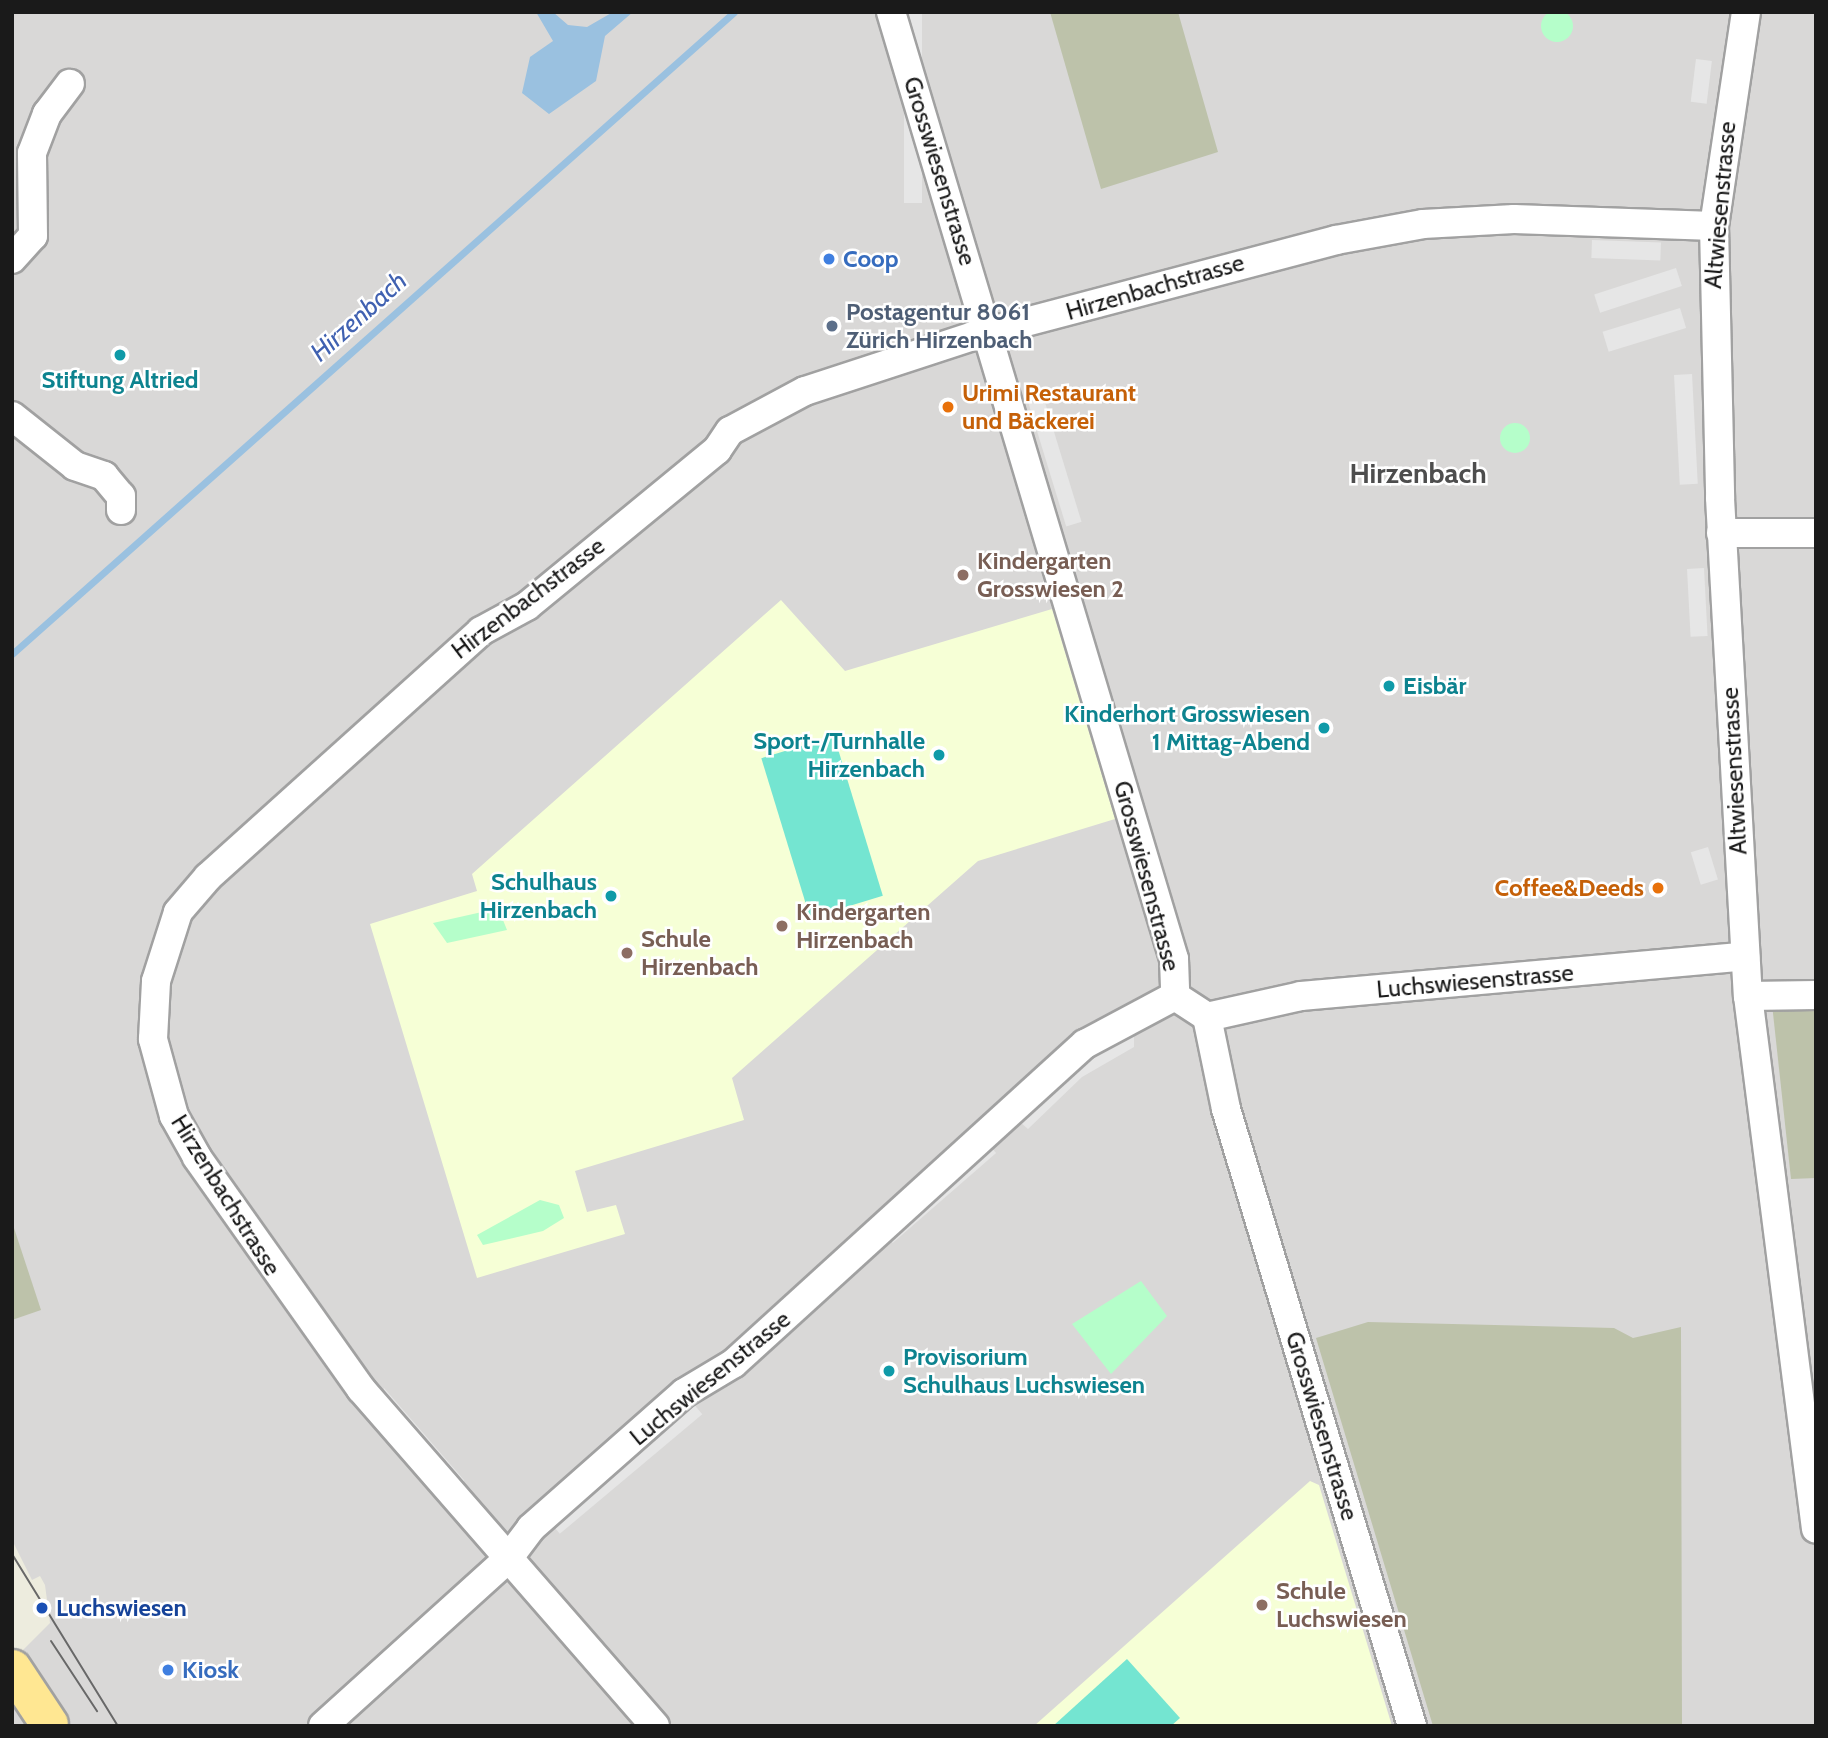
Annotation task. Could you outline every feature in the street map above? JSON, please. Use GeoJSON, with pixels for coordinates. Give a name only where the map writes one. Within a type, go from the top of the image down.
{"type":"FeatureCollection","features":[{"type":"Feature","properties":{"kind":"main road"},"geometry":{"type":"LineString","coordinates":[[12,1668],[49,1725]]}},
{"type":"Feature","properties":{"kind":"main road"},"geometry":{"type":"LineString","coordinates":[[12,1702],[49,1725]]}},
{"type":"Feature","properties":{"kind":"street","name":"Grosswiesenstrasse"},"geometry":{"type":"LineString","coordinates":[[891,12],[1170,946],[1175,996],[1207,1027],[1412,1726]]}},
{"type":"Feature","properties":{"kind":"street","name":"Altwiesenstrasse"},"geometry":{"type":"LineString","coordinates":[[1746,12],[1714,226],[1721,533],[1748,996],[1816,1529]]}},
{"type":"Feature","properties":{"kind":"street"},"geometry":{"type":"LineString","coordinates":[[12,259],[33,236],[32,153],[47,114],[70,84]]}},
{"type":"Feature","properties":{"kind":"street","name":"Hirzenbachstrasse"},"geometry":{"type":"LineString","coordinates":[[654,1726],[507,1560],[303,1312],[174,1116],[153,1039],[156,981],[170,926],[208,877],[481,631],[527,606],[717,450],[730,431],[834,379],[1268,254],[1423,224],[1514,219],[1714,226]]}},
{"type":"Feature","properties":{"kind":"street"},"geometry":{"type":"LineString","coordinates":[[12,415],[75,466],[104,477],[121,496],[121,510]]}},
{"type":"Feature","properties":{"kind":"street"},"geometry":{"type":"LineString","coordinates":[[1721,533],[1816,533]]}},
{"type":"Feature","properties":{"kind":"street","name":"Luchswiesenstrasse"},"geometry":{"type":"LineString","coordinates":[[1207,1027],[1301,996],[1745,956]]}},
{"type":"Feature","properties":{"kind":"street"},"geometry":{"type":"LineString","coordinates":[[1748,996],[1816,995]]}},
{"type":"Feature","properties":{"kind":"street","name":"Luchswiesenstrasse"},"geometry":{"type":"LineString","coordinates":[[323,1726],[507,1560],[531,1528],[684,1393],[734,1363],[1085,1044],[1175,996]]}},
{"type":"Feature","properties":{"kind":"shaded area"},"geometry":{"type":"Polygon","coordinates":[[[12,12],[1816,12],[1816,1726],[12,1726],[12,1661],[50,1623],[45,1585],[40,1576],[32,1580],[12,1540],[12,12]]]}},
{"type":"Feature","properties":{"kind":"shaded area"},"geometry":{"type":"Polygon","coordinates":[[[536,12],[553,12],[568,25],[587,27],[613,12],[633,12],[605,36],[596,81],[549,114],[522,93],[530,57],[553,41],[536,12]]]}},
{"type":"Feature","properties":{"kind":"shaded area"},"geometry":{"type":"Polygon","coordinates":[[[904,12],[922,12],[922,203],[904,203],[904,12]]]}},
{"type":"Feature","properties":{"kind":"shaded area"},"geometry":{"type":"Polygon","coordinates":[[[1050,12],[1178,12],[1218,152],[1101,189],[1050,12]]]}},
{"type":"Feature","properties":{"kind":"shaded area"},"geometry":{"type":"Polygon","coordinates":[[[1696,59],[1712,61],[1707,104],[1691,102],[1696,59]]]}},
{"type":"Feature","properties":{"kind":"shaded area"},"geometry":{"type":"Polygon","coordinates":[[[1592,240],[1661,242],[1660,260],[1591,258],[1592,240]]]}},
{"type":"Feature","properties":{"kind":"shaded area"},"geometry":{"type":"Polygon","coordinates":[[[1676,268],[1682,286],[1600,313],[1594,295],[1676,268]]]}},
{"type":"Feature","properties":{"kind":"shaded area"},"geometry":{"type":"Polygon","coordinates":[[[1680,308],[1686,328],[1609,352],[1603,332],[1680,308]]]}},
{"type":"Feature","properties":{"kind":"shaded area"},"geometry":{"type":"Polygon","coordinates":[[[1692,374],[1698,484],[1680,485],[1674,375],[1692,374]]]}},
{"type":"Feature","properties":{"kind":"shaded area"},"geometry":{"type":"Polygon","coordinates":[[[1040,386],[1082,522],[1066,526],[1025,391],[1040,386]]]}},
{"type":"Feature","properties":{"kind":"shaded area"},"geometry":{"type":"Polygon","coordinates":[[[1704,568],[1708,636],[1691,637],[1687,569],[1704,568]]]}},
{"type":"Feature","properties":{"kind":"shaded area","name":"Schule Hirzenbach"},"geometry":{"type":"Polygon","coordinates":[[[781,600],[845,671],[1052,609],[1115,819],[978,861],[732,1078],[744,1120],[575,1171],[587,1212],[616,1205],[625,1234],[477,1278],[370,924],[477,891],[472,874],[781,600]]]}},
{"type":"Feature","properties":{"kind":"shaded area"},"geometry":{"type":"Polygon","coordinates":[[[834,736],[883,896],[810,918],[761,758],[834,736]]]}},
{"type":"Feature","properties":{"kind":"shaded area"},"geometry":{"type":"Polygon","coordinates":[[[1708,847],[1718,880],[1701,885],[1691,852],[1708,847]]]}},
{"type":"Feature","properties":{"kind":"shaded area"},"geometry":{"type":"Polygon","coordinates":[[[1772,1004],[1816,1004],[1816,1178],[1791,1179],[1772,1004]]]}},
{"type":"Feature","properties":{"kind":"shaded area"},"geometry":{"type":"Polygon","coordinates":[[[1134,1030],[1134,1047],[1082,1077],[1028,1129],[1013,1116],[1070,1067],[1134,1030]]]}},
{"type":"Feature","properties":{"kind":"shaded area"},"geometry":{"type":"Polygon","coordinates":[[[983,1138],[996,1153],[893,1243],[880,1228],[983,1138]]]}},
{"type":"Feature","properties":{"kind":"shaded area"},"geometry":{"type":"Polygon","coordinates":[[[12,1222],[41,1310],[12,1320],[12,1222]]]}},
{"type":"Feature","properties":{"kind":"shaded area"},"geometry":{"type":"Polygon","coordinates":[[[1368,1322],[1614,1328],[1633,1338],[1681,1327],[1682,1726],[1433,1726],[1316,1338],[1368,1322]]]}},
{"type":"Feature","properties":{"kind":"shaded area"},"geometry":{"type":"Polygon","coordinates":[[[384,1388],[464,1480],[461,1492],[379,1405],[384,1388]]]}},
{"type":"Feature","properties":{"kind":"shaded area"},"geometry":{"type":"Polygon","coordinates":[[[692,1402],[702,1414],[560,1534],[550,1522],[692,1402]]]}},
{"type":"Feature","properties":{"kind":"shaded area","name":"Schule Luchswiesen"},"geometry":{"type":"Polygon","coordinates":[[[1310,1481],[1319,1485],[1392,1726],[1034,1726],[1310,1481]]]}},
{"type":"Feature","properties":{"kind":"shaded area"},"geometry":{"type":"Polygon","coordinates":[[[1127,1659],[1180,1718],[1171,1726],[1053,1726],[1127,1659]]]}},
{"type":"Feature","properties":{"kind":"green space"},"geometry":{"type":"Polygon","coordinates":[[[1557,10],[1569,14],[1573,26],[1569,38],[1557,42],[1545,38],[1541,26],[1545,14],[1557,10]]]}},
{"type":"Feature","properties":{"kind":"green space"},"geometry":{"type":"Polygon","coordinates":[[[1515,423],[1526,427],[1530,438],[1526,449],[1515,453],[1504,449],[1500,438],[1504,427],[1515,423]]]}},
{"type":"Feature","properties":{"kind":"green space"},"geometry":{"type":"Polygon","coordinates":[[[482,912],[501,915],[507,930],[447,943],[433,923],[482,912]]]}},
{"type":"Feature","properties":{"kind":"green space"},"geometry":{"type":"Polygon","coordinates":[[[540,1200],[559,1205],[564,1218],[543,1231],[483,1245],[477,1235],[540,1200]]]}},
{"type":"Feature","properties":{"kind":"green space"},"geometry":{"type":"Polygon","coordinates":[[[1141,1281],[1167,1316],[1111,1374],[1072,1324],[1141,1281]]]}},
{"type":"Feature","properties":{"kind":"waterway","name":"Hirzenbach"},"geometry":{"type":"LineString","coordinates":[[12,654],[734,12]]}},
{"type":"Feature","properties":{"kind":"tram line"},"geometry":{"type":"LineString","coordinates":[[12,1554],[118,1726]]}},
{"type":"Feature","properties":{"kind":"tram line"},"geometry":{"type":"LineString","coordinates":[[51,1641],[97,1711]]}},
{"type":"Feature","properties":{"kind":"place","name":"Coop"},"geometry":{"type":"Point","coordinates":[829,259]}},
{"type":"Feature","properties":{"kind":"place","name":"Postagentur 8061 Zürich Hirzenbach"},"geometry":{"type":"Point","coordinates":[832,326]}},
{"type":"Feature","properties":{"kind":"place","name":"Stiftung Altried"},"geometry":{"type":"Point","coordinates":[120,355]}},
{"type":"Feature","properties":{"kind":"place","name":"Urimi Restaurant und Bäckerei"},"geometry":{"type":"Point","coordinates":[948,407]}},
{"type":"Feature","properties":{"kind":"place","name":"Kindergarten Grosswiesen 2"},"geometry":{"type":"Point","coordinates":[963,575]}},
{"type":"Feature","properties":{"kind":"place","name":"Eisbär"},"geometry":{"type":"Point","coordinates":[1389,686]}},
{"type":"Feature","properties":{"kind":"place","name":"Kinderhort Grosswiesen 1 Mittag-Abend"},"geometry":{"type":"Point","coordinates":[1324,728]}},
{"type":"Feature","properties":{"kind":"place","name":"Sport-/Turnhalle Hirzenbach"},"geometry":{"type":"Point","coordinates":[939,755]}},
{"type":"Feature","properties":{"kind":"place","name":"Coffee&Deeds"},"geometry":{"type":"Point","coordinates":[1658,888]}},
{"type":"Feature","properties":{"kind":"place","name":"Schulhaus Hirzenbach"},"geometry":{"type":"Point","coordinates":[611,896]}},
{"type":"Feature","properties":{"kind":"place","name":"Kindergarten Hirzenbach"},"geometry":{"type":"Point","coordinates":[782,926]}},
{"type":"Feature","properties":{"kind":"place","name":"Schule Hirzenbach"},"geometry":{"type":"Point","coordinates":[627,953]}},
{"type":"Feature","properties":{"kind":"place","name":"Provisorium Schulhaus Luchswiesen"},"geometry":{"type":"Point","coordinates":[889,1371]}},
{"type":"Feature","properties":{"kind":"place","name":"Schule Luchswiesen"},"geometry":{"type":"Point","coordinates":[1262,1605]}},
{"type":"Feature","properties":{"kind":"place","name":"Luchswiesen"},"geometry":{"type":"Point","coordinates":[42,1608]}},
{"type":"Feature","properties":{"kind":"place","name":"Kiosk"},"geometry":{"type":"Point","coordinates":[168,1670]}},
{"type":"Feature","properties":{"kind":"district","name":"Hirzenbach"},"geometry":{"type":"Point","coordinates":[1418,473]}}]}
